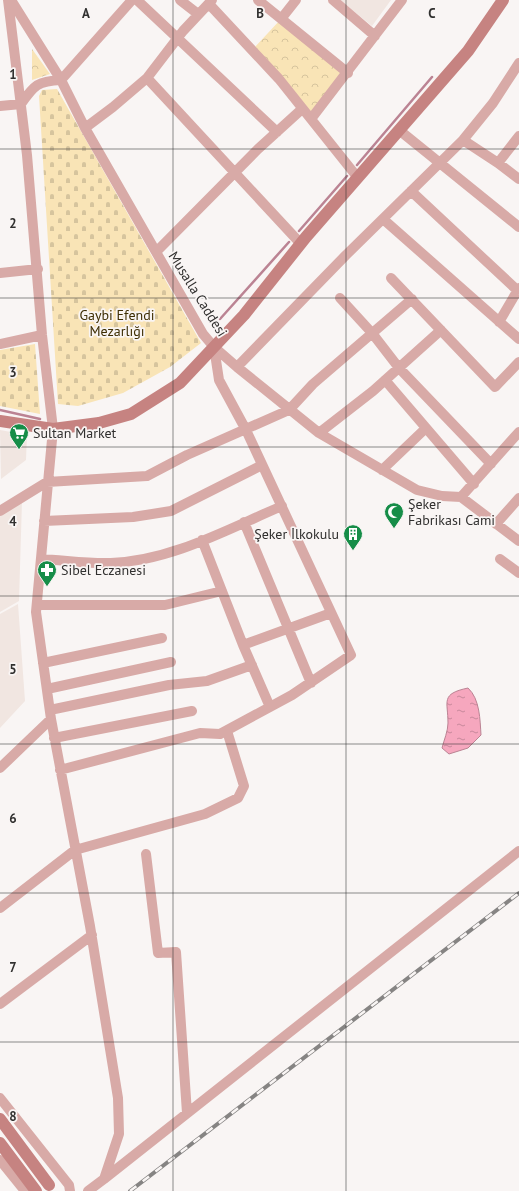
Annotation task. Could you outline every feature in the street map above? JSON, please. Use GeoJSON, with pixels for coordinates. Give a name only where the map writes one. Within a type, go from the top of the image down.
{"type":"FeatureCollection","features":[{"type":"Feature","properties":{"kind":"street"},"geometry":{"type":"LineString","coordinates":[[8,0],[21,104],[38,269],[42,335],[53,429],[37,605],[50,715],[92,935],[118,1098],[119,1134],[104,1179]]}},
{"type":"Feature","properties":{"kind":"street","name":"Musalla Caddesi"},"geometry":{"type":"LineString","coordinates":[[11,0],[61,80],[85,128],[203,334],[214,347],[236,367],[319,433],[417,490],[442,496],[461,497]]}},
{"type":"Feature","properties":{"kind":"street"},"geometry":{"type":"LineString","coordinates":[[0,106],[21,104],[34,86],[47,81],[61,80],[132,0]]}},
{"type":"Feature","properties":{"kind":"street"},"geometry":{"type":"LineString","coordinates":[[137,0],[277,132]]}},
{"type":"Feature","properties":{"kind":"street"},"geometry":{"type":"LineString","coordinates":[[180,0],[198,14]]}},
{"type":"Feature","properties":{"kind":"street"},"geometry":{"type":"LineString","coordinates":[[258,0],[348,73]]}},
{"type":"Feature","properties":{"kind":"street"},"geometry":{"type":"LineString","coordinates":[[281,19],[296,0]]}},
{"type":"Feature","properties":{"kind":"street"},"geometry":{"type":"LineString","coordinates":[[333,0],[375,36]]}},
{"type":"Feature","properties":{"kind":"street"},"geometry":{"type":"LineString","coordinates":[[311,119],[348,73],[402,0]]}},
{"type":"Feature","properties":{"kind":"street"},"geometry":{"type":"LineString","coordinates":[[0,421],[53,429],[99,423],[131,414],[180,383],[244,315],[301,244],[468,51],[503,0]]}},
{"type":"Feature","properties":{"kind":"street"},"geometry":{"type":"LineString","coordinates":[[85,128],[113,107],[146,78],[198,14],[211,2],[279,79],[358,178]]}},
{"type":"Feature","properties":{"kind":"street"},"geometry":{"type":"LineString","coordinates":[[236,367],[383,218],[463,140],[494,103],[519,63]]}},
{"type":"Feature","properties":{"kind":"street"},"geometry":{"type":"LineString","coordinates":[[146,78],[301,244]]}},
{"type":"Feature","properties":{"kind":"street"},"geometry":{"type":"LineString","coordinates":[[156,252],[234,173],[302,109]]}},
{"type":"Feature","properties":{"kind":"street"},"geometry":{"type":"LineString","coordinates":[[399,130],[519,227]]}},
{"type":"Feature","properties":{"kind":"street"},"geometry":{"type":"LineString","coordinates":[[498,163],[519,136]]}},
{"type":"Feature","properties":{"kind":"street"},"geometry":{"type":"LineString","coordinates":[[463,140],[519,179]]}},
{"type":"Feature","properties":{"kind":"street"},"geometry":{"type":"LineString","coordinates":[[411,191],[518,289],[499,322]]}},
{"type":"Feature","properties":{"kind":"street"},"geometry":{"type":"LineString","coordinates":[[383,218],[519,339]]}},
{"type":"Feature","properties":{"kind":"street"},"geometry":{"type":"LineString","coordinates":[[0,273],[38,269]]}},
{"type":"Feature","properties":{"kind":"street"},"geometry":{"type":"LineString","coordinates":[[391,278],[495,387],[519,362]]}},
{"type":"Feature","properties":{"kind":"street"},"geometry":{"type":"LineString","coordinates":[[340,298],[372,333],[399,368],[491,464]]}},
{"type":"Feature","properties":{"kind":"street"},"geometry":{"type":"LineString","coordinates":[[0,511],[47,482],[147,476],[289,410],[313,384],[412,299]]}},
{"type":"Feature","properties":{"kind":"street"},"geometry":{"type":"LineString","coordinates":[[319,433],[385,380],[441,330]]}},
{"type":"Feature","properties":{"kind":"street"},"geometry":{"type":"LineString","coordinates":[[0,344],[42,335]]}},
{"type":"Feature","properties":{"kind":"street"},"geometry":{"type":"LineString","coordinates":[[60,770],[200,733],[220,734],[270,707],[351,656],[246,430],[219,380],[214,347]]}},
{"type":"Feature","properties":{"kind":"street"},"geometry":{"type":"LineString","coordinates":[[385,380],[474,484]]}},
{"type":"Feature","properties":{"kind":"street"},"geometry":{"type":"LineString","coordinates":[[382,470],[426,428]]}},
{"type":"Feature","properties":{"kind":"street"},"geometry":{"type":"LineString","coordinates":[[519,432],[461,497],[519,541]]}},
{"type":"Feature","properties":{"kind":"street"},"geometry":{"type":"LineString","coordinates":[[44,521],[133,517],[172,512],[262,465]]}},
{"type":"Feature","properties":{"kind":"street"},"geometry":{"type":"LineString","coordinates":[[496,524],[519,498]]}},
{"type":"Feature","properties":{"kind":"street"},"geometry":{"type":"LineString","coordinates":[[41,559],[111,563],[156,557],[202,540],[282,506]]}},
{"type":"Feature","properties":{"kind":"street"},"geometry":{"type":"LineString","coordinates":[[244,522],[287,629],[311,682]]}},
{"type":"Feature","properties":{"kind":"street"},"geometry":{"type":"LineString","coordinates":[[202,540],[243,645],[270,707]]}},
{"type":"Feature","properties":{"kind":"street"},"geometry":{"type":"LineString","coordinates":[[500,559],[519,573]]}},
{"type":"Feature","properties":{"kind":"street"},"geometry":{"type":"LineString","coordinates":[[37,605],[165,605],[222,591]]}},
{"type":"Feature","properties":{"kind":"street"},"geometry":{"type":"LineString","coordinates":[[243,645],[331,613]]}},
{"type":"Feature","properties":{"kind":"street"},"geometry":{"type":"LineString","coordinates":[[43,663],[162,638]]}},
{"type":"Feature","properties":{"kind":"street"},"geometry":{"type":"LineString","coordinates":[[47,689],[171,662]]}},
{"type":"Feature","properties":{"kind":"street"},"geometry":{"type":"LineString","coordinates":[[0,768],[50,715],[168,685],[207,681],[252,665]]}},
{"type":"Feature","properties":{"kind":"street"},"geometry":{"type":"LineString","coordinates":[[54,738],[192,711]]}},
{"type":"Feature","properties":{"kind":"street"},"geometry":{"type":"LineString","coordinates":[[0,908],[75,850],[205,814],[238,798],[244,786],[227,730]]}},
{"type":"Feature","properties":{"kind":"street"},"geometry":{"type":"LineString","coordinates":[[88,1191],[519,851]]}},
{"type":"Feature","properties":{"kind":"street"},"geometry":{"type":"LineString","coordinates":[[146,854],[158,953],[176,952],[187,1113]]}},
{"type":"Feature","properties":{"kind":"street"},"geometry":{"type":"LineString","coordinates":[[0,1004],[92,935]]}},
{"type":"Feature","properties":{"kind":"street"},"geometry":{"type":"LineString","coordinates":[[0,1098],[69,1185],[70,1191]]}},
{"type":"Feature","properties":{"kind":"street"},"geometry":{"type":"LineString","coordinates":[[0,1119],[49,1185]]}},
{"type":"Feature","properties":{"kind":"street"},"geometry":{"type":"LineString","coordinates":[[0,1143],[36,1191]]}},
{"type":"Feature","properties":{"kind":"street"},"geometry":{"type":"LineString","coordinates":[[0,1160],[19,1189]]}},
{"type":"Feature","properties":{"kind":"shaded area"},"geometry":{"type":"Polygon","coordinates":[[[340,0],[391,0],[372,26],[340,0]]]}},
{"type":"Feature","properties":{"kind":"shaded area"},"geometry":{"type":"Polygon","coordinates":[[[0,430],[27,435],[26,460],[1,479],[0,430]]]}},
{"type":"Feature","properties":{"kind":"shaded area"},"geometry":{"type":"Polygon","coordinates":[[[22,501],[19,601],[0,612],[0,514],[22,501]]]}},
{"type":"Feature","properties":{"kind":"shaded area"},"geometry":{"type":"Polygon","coordinates":[[[18,604],[25,701],[0,728],[0,614],[18,604]]]}},
{"type":"Feature","properties":{"kind":"green space"},"geometry":{"type":"Polygon","coordinates":[[[281,19],[344,73],[311,119],[253,49],[281,19]]]}},
{"type":"Feature","properties":{"kind":"green space"},"geometry":{"type":"Polygon","coordinates":[[[32,49],[50,74],[32,80],[32,49]]]}},
{"type":"Feature","properties":{"kind":"green space","name":"Gaybi Efendi Mezarlığı"},"geometry":{"type":"Polygon","coordinates":[[[57,89],[201,343],[170,367],[123,393],[78,406],[58,404],[39,96],[42,90],[57,89]]]}},
{"type":"Feature","properties":{"kind":"green space"},"geometry":{"type":"Polygon","coordinates":[[[35,344],[40,414],[0,406],[0,350],[35,344]]]}},
{"type":"Feature","properties":{"kind":"water"},"geometry":{"type":"Polygon","coordinates":[[[468,688],[477,704],[480,716],[481,735],[468,748],[449,754],[442,748],[448,726],[447,704],[449,696],[459,690],[468,688]]]}},
{"type":"Feature","properties":{"kind":"waterway"},"geometry":{"type":"LineString","coordinates":[[357,165],[432,77]]}},
{"type":"Feature","properties":{"kind":"waterway"},"geometry":{"type":"LineString","coordinates":[[299,231],[347,176]]}},
{"type":"Feature","properties":{"kind":"waterway"},"geometry":{"type":"LineString","coordinates":[[220,319],[289,242]]}},
{"type":"Feature","properties":{"kind":"waterway"},"geometry":{"type":"LineString","coordinates":[[0,410],[40,419]]}},
{"type":"Feature","properties":{"kind":"railway"},"geometry":{"type":"LineString","coordinates":[[130,1191],[519,893]]}},
{"type":"Feature","properties":{"kind":"place","name":"Sultan Market"},"geometry":{"type":"Point","coordinates":[19,450]}},
{"type":"Feature","properties":{"kind":"place","name":"Şeker Fabrikası Cami"},"geometry":{"type":"Point","coordinates":[394,529]}},
{"type":"Feature","properties":{"kind":"place","name":"Şeker İlkokulu"},"geometry":{"type":"Point","coordinates":[353,551]}},
{"type":"Feature","properties":{"kind":"place","name":"Sibel Eczanesi"},"geometry":{"type":"Point","coordinates":[47,587]}}]}
